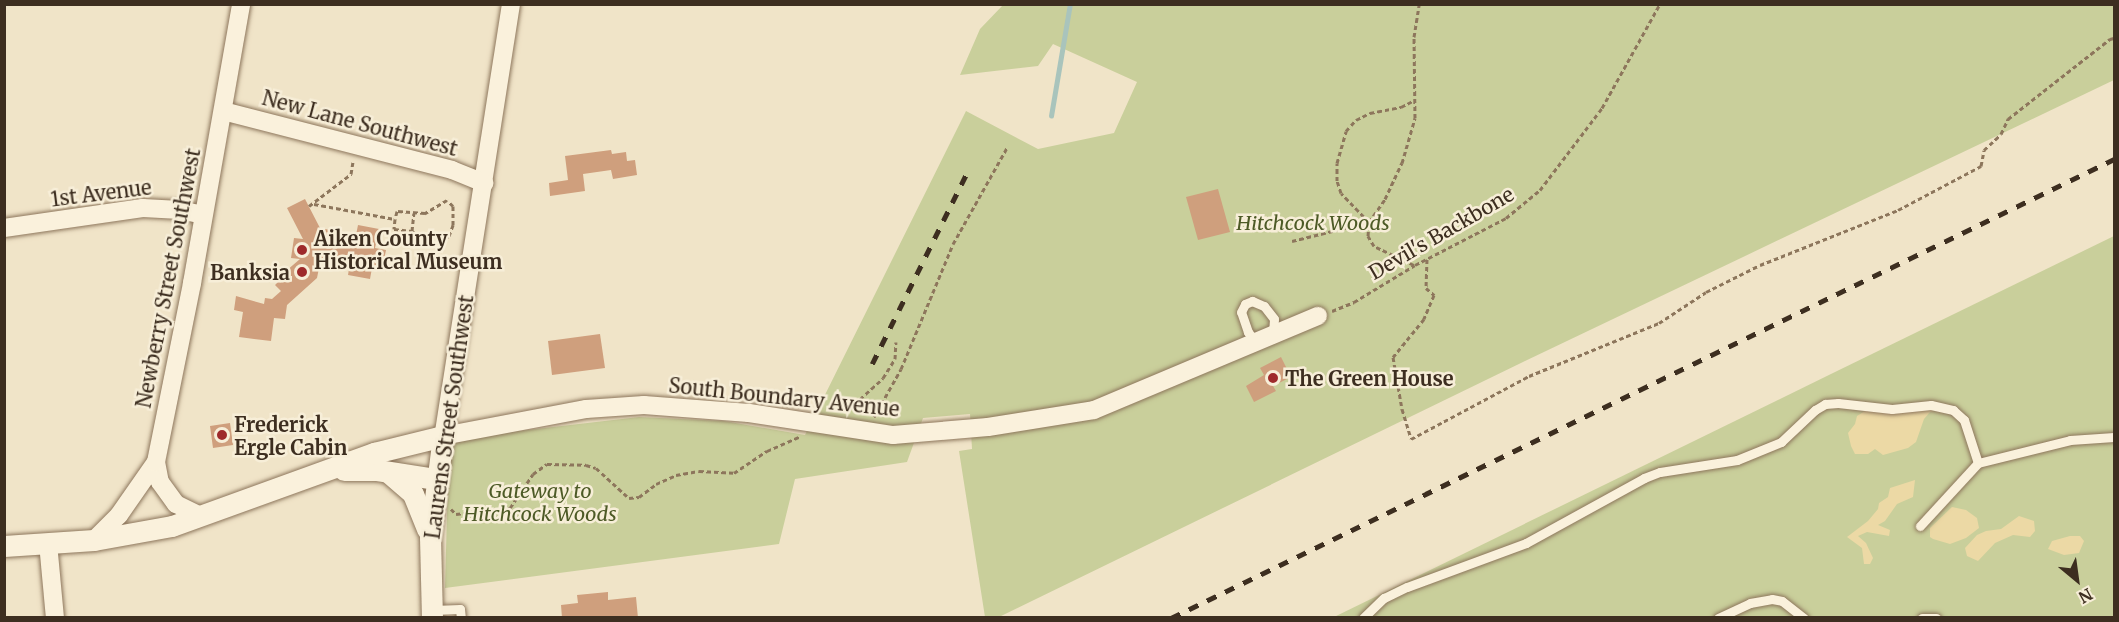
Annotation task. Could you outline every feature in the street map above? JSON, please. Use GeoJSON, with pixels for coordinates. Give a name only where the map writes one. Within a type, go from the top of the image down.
{"type":"FeatureCollection","features":[{"type":"Feature","properties":{"kind":"street","name":"Newberry Street Southwest"},"geometry":{"type":"LineString","coordinates":[[94,540],[119,515],[156,462],[223,111],[241,4]]}},
{"type":"Feature","properties":{"kind":"street","name":"Laurens Street Southwest"},"geometry":{"type":"LineString","coordinates":[[432,614],[430,537],[436,479],[511,4]]}},
{"type":"Feature","properties":{"kind":"street","name":"New Lane Southwest"},"geometry":{"type":"LineString","coordinates":[[223,111],[452,170],[484,183]]}},
{"type":"Feature","properties":{"kind":"street","name":"1st Avenue"},"geometry":{"type":"LineString","coordinates":[[4,228],[143,208],[180,210],[203,215]]}},
{"type":"Feature","properties":{"kind":"street","name":"South Boundary Avenue"},"geometry":{"type":"LineString","coordinates":[[443,436],[575,411],[644,405],[749,413],[893,435],[988,427],[1094,410],[1318,316]]}},
{"type":"Feature","properties":{"kind":"street"},"geometry":{"type":"LineString","coordinates":[[4,546],[94,540],[172,526],[331,471],[374,453],[443,436]]}},
{"type":"Feature","properties":{"kind":"street"},"geometry":{"type":"LineString","coordinates":[[156,462],[160,482],[176,504],[201,516]]}},
{"type":"Feature","properties":{"kind":"street"},"geometry":{"type":"LineString","coordinates":[[331,471],[359,469],[436,479]]}},
{"type":"Feature","properties":{"kind":"street"},"geometry":{"type":"LineString","coordinates":[[388,472],[413,494],[430,537]]}},
{"type":"Feature","properties":{"kind":"street"},"geometry":{"type":"LineString","coordinates":[[48,543],[55,618]]}},
{"type":"Feature","properties":{"kind":"lane"},"geometry":{"type":"LineString","coordinates":[[1256,342],[1248,332],[1241,312],[1245,304],[1252,301],[1264,306],[1274,319],[1273,334]]}},
{"type":"Feature","properties":{"kind":"lane"},"geometry":{"type":"LineString","coordinates":[[1363,618],[1384,598],[1407,587],[1526,543],[1644,478],[1682,468],[1717,465],[1737,460],[1781,442],[1808,416],[1825,404],[1838,403],[1892,409],[1931,405],[1953,410],[1964,420],[1978,463]]}},
{"type":"Feature","properties":{"kind":"lane"},"geometry":{"type":"LineString","coordinates":[[1920,526],[1978,463],[2070,441],[2115,437]]}},
{"type":"Feature","properties":{"kind":"lane"},"geometry":{"type":"LineString","coordinates":[[1718,618],[1750,603],[1772,599],[1782,601],[1804,618]]}},
{"type":"Feature","properties":{"kind":"lane"},"geometry":{"type":"LineString","coordinates":[[432,614],[460,609],[461,618]]}},
{"type":"Feature","properties":{"kind":"lane"},"geometry":{"type":"LineString","coordinates":[[1922,618],[1936,618]]}},
{"type":"Feature","properties":{"kind":"path"},"geometry":{"type":"LineString","coordinates":[[1415,265],[1374,246],[1368,236],[1369,222],[1385,199],[1402,163],[1415,117],[1414,38],[1419,4]]}},
{"type":"Feature","properties":{"kind":"path","name":"Devil's Backbone"},"geometry":{"type":"LineString","coordinates":[[1318,316],[1354,302],[1415,265],[1506,218],[1540,190],[1602,108],[1660,4]]}},
{"type":"Feature","properties":{"kind":"path"},"geometry":{"type":"LineString","coordinates":[[1427,259],[1426,288],[1434,295],[1424,319],[1393,357],[1402,409],[1411,439],[1529,376],[1659,323],[1706,292],[1760,266],[1898,210],[1981,166],[1984,150],[2001,134],[2008,119],[2110,39],[2115,38]]}},
{"type":"Feature","properties":{"kind":"path"},"geometry":{"type":"LineString","coordinates":[[1369,222],[1341,193],[1337,181],[1337,163],[1346,131],[1356,120],[1370,113],[1401,107],[1415,100]]}},
{"type":"Feature","properties":{"kind":"path"},"geometry":{"type":"LineString","coordinates":[[866,432],[901,369],[953,244],[1008,146]]}},
{"type":"Feature","properties":{"kind":"path"},"geometry":{"type":"LineString","coordinates":[[309,206],[351,174],[353,162]]}},
{"type":"Feature","properties":{"kind":"path"},"geometry":{"type":"LineString","coordinates":[[447,200],[453,206],[453,225],[449,236],[442,242],[429,245],[412,231],[394,229],[397,211],[414,213],[425,213],[447,200]]}},
{"type":"Feature","properties":{"kind":"path"},"geometry":{"type":"LineString","coordinates":[[314,204],[395,219]]}},
{"type":"Feature","properties":{"kind":"path"},"geometry":{"type":"LineString","coordinates":[[412,231],[414,213]]}},
{"type":"Feature","properties":{"kind":"path"},"geometry":{"type":"LineString","coordinates":[[1292,241],[1369,222]]}},
{"type":"Feature","properties":{"kind":"path"},"geometry":{"type":"LineString","coordinates":[[823,410],[844,406],[860,399],[874,388],[892,366],[896,342]]}},
{"type":"Feature","properties":{"kind":"path"},"geometry":{"type":"LineString","coordinates":[[445,502],[456,514],[506,510],[514,504],[537,469],[547,464],[586,465],[596,468],[629,498],[639,497],[656,484],[676,475],[699,471],[735,473],[767,451],[801,436],[804,431]]}},
{"type":"Feature","properties":{"kind":"green space","name":"Hitchcock Woods"},"geometry":{"type":"Polygon","coordinates":[[[1003,5],[2114,5],[2114,80],[1523,362],[999,617],[985,617],[959,451],[972,449],[970,414],[923,418],[907,462],[795,479],[779,544],[445,588],[449,439],[639,417],[724,421],[805,435],[966,111],[1038,149],[1114,133],[1137,82],[1053,44],[1038,66],[960,75],[980,29],[1003,5]]]}},
{"type":"Feature","properties":{"kind":"green space"},"geometry":{"type":"Polygon","coordinates":[[[2114,236],[2114,617],[1332,618],[1833,373],[2114,236]]]}},
{"type":"Feature","properties":{"kind":"sand"},"geometry":{"type":"Polygon","coordinates":[[[1939,409],[1930,412],[1924,419],[1916,442],[1908,448],[1883,455],[1875,449],[1868,454],[1855,454],[1851,446],[1848,433],[1855,424],[1857,416],[1865,411],[1939,409]]]}},
{"type":"Feature","properties":{"kind":"sand"},"geometry":{"type":"Polygon","coordinates":[[[1915,480],[1913,497],[1897,504],[1885,521],[1878,525],[1890,530],[1889,536],[1867,532],[1858,536],[1866,543],[1873,558],[1870,564],[1864,564],[1862,548],[1847,537],[1868,521],[1878,509],[1879,503],[1888,497],[1890,488],[1915,480]]]}},
{"type":"Feature","properties":{"kind":"sand"},"geometry":{"type":"Polygon","coordinates":[[[1952,507],[1966,510],[1977,518],[1979,528],[1966,538],[1950,544],[1933,539],[1930,537],[1930,528],[1952,507]]]}},
{"type":"Feature","properties":{"kind":"sand"},"geometry":{"type":"Polygon","coordinates":[[[2019,516],[2034,521],[2035,531],[2030,537],[2013,535],[1995,543],[1978,561],[1967,556],[1965,548],[1977,535],[2001,529],[2019,516]]]}},
{"type":"Feature","properties":{"kind":"sand"},"geometry":{"type":"Polygon","coordinates":[[[2080,536],[2084,541],[2079,553],[2064,555],[2048,549],[2052,541],[2080,536]]]}},
{"type":"Feature","properties":{"kind":"building"},"geometry":{"type":"Polygon","coordinates":[[[611,150],[612,154],[626,152],[627,161],[635,160],[637,175],[613,179],[611,170],[583,174],[585,191],[550,196],[549,183],[568,180],[565,156],[611,150]]]}},
{"type":"Feature","properties":{"kind":"building"},"geometry":{"type":"Polygon","coordinates":[[[1218,189],[1230,232],[1198,240],[1186,197],[1218,189]]]}},
{"type":"Feature","properties":{"kind":"building","name":"Banksia"},"geometry":{"type":"Polygon","coordinates":[[[305,199],[320,228],[356,235],[358,225],[379,229],[375,248],[386,250],[382,270],[372,268],[370,279],[348,275],[349,269],[320,263],[317,278],[287,305],[285,319],[274,318],[271,341],[239,337],[243,312],[234,310],[236,296],[264,304],[265,298],[272,299],[281,291],[275,285],[281,279],[279,277],[300,259],[291,258],[294,238],[303,239],[287,208],[305,199]]]}},
{"type":"Feature","properties":{"kind":"building"},"geometry":{"type":"Polygon","coordinates":[[[600,334],[605,368],[552,375],[548,341],[600,334]]]}},
{"type":"Feature","properties":{"kind":"building","name":"The Green House"},"geometry":{"type":"Polygon","coordinates":[[[1281,357],[1291,377],[1273,386],[1276,391],[1254,402],[1246,386],[1264,375],[1260,368],[1281,357]]]}},
{"type":"Feature","properties":{"kind":"building"},"geometry":{"type":"Polygon","coordinates":[[[289,418],[290,429],[272,431],[270,420],[289,418]]]}},
{"type":"Feature","properties":{"kind":"building","name":"Frederick Ergle Cabin"},"geometry":{"type":"Polygon","coordinates":[[[230,423],[233,445],[213,448],[210,426],[230,423]]]}},
{"type":"Feature","properties":{"kind":"building"},"geometry":{"type":"Polygon","coordinates":[[[608,592],[608,600],[636,597],[638,618],[562,618],[561,605],[578,603],[577,595],[608,592]]]}},
{"type":"Feature","properties":{"kind":"waterway"},"geometry":{"type":"LineString","coordinates":[[1051,116],[1070,4]]}},
{"type":"Feature","properties":{"kind":"railway"},"geometry":{"type":"LineString","coordinates":[[1171,618],[2114,159]]}},
{"type":"Feature","properties":{"kind":"railway"},"geometry":{"type":"LineString","coordinates":[[872,364],[967,173]]}},
{"type":"Feature","properties":{"kind":"place","name":"Aiken County Historical Museum"},"geometry":{"type":"Point","coordinates":[302,250]}},
{"type":"Feature","properties":{"kind":"place","name":"Banksia"},"geometry":{"type":"Point","coordinates":[302,272]}},
{"type":"Feature","properties":{"kind":"place","name":"The Green House"},"geometry":{"type":"Point","coordinates":[1273,378]}},
{"type":"Feature","properties":{"kind":"place","name":"Frederick Ergle Cabin"},"geometry":{"type":"Point","coordinates":[222,435]}},
{"type":"Feature","properties":{"kind":"park label","name":"Gateway to Hitchcock Woods"},"geometry":{"type":"Point","coordinates":[540,502]}}]}
